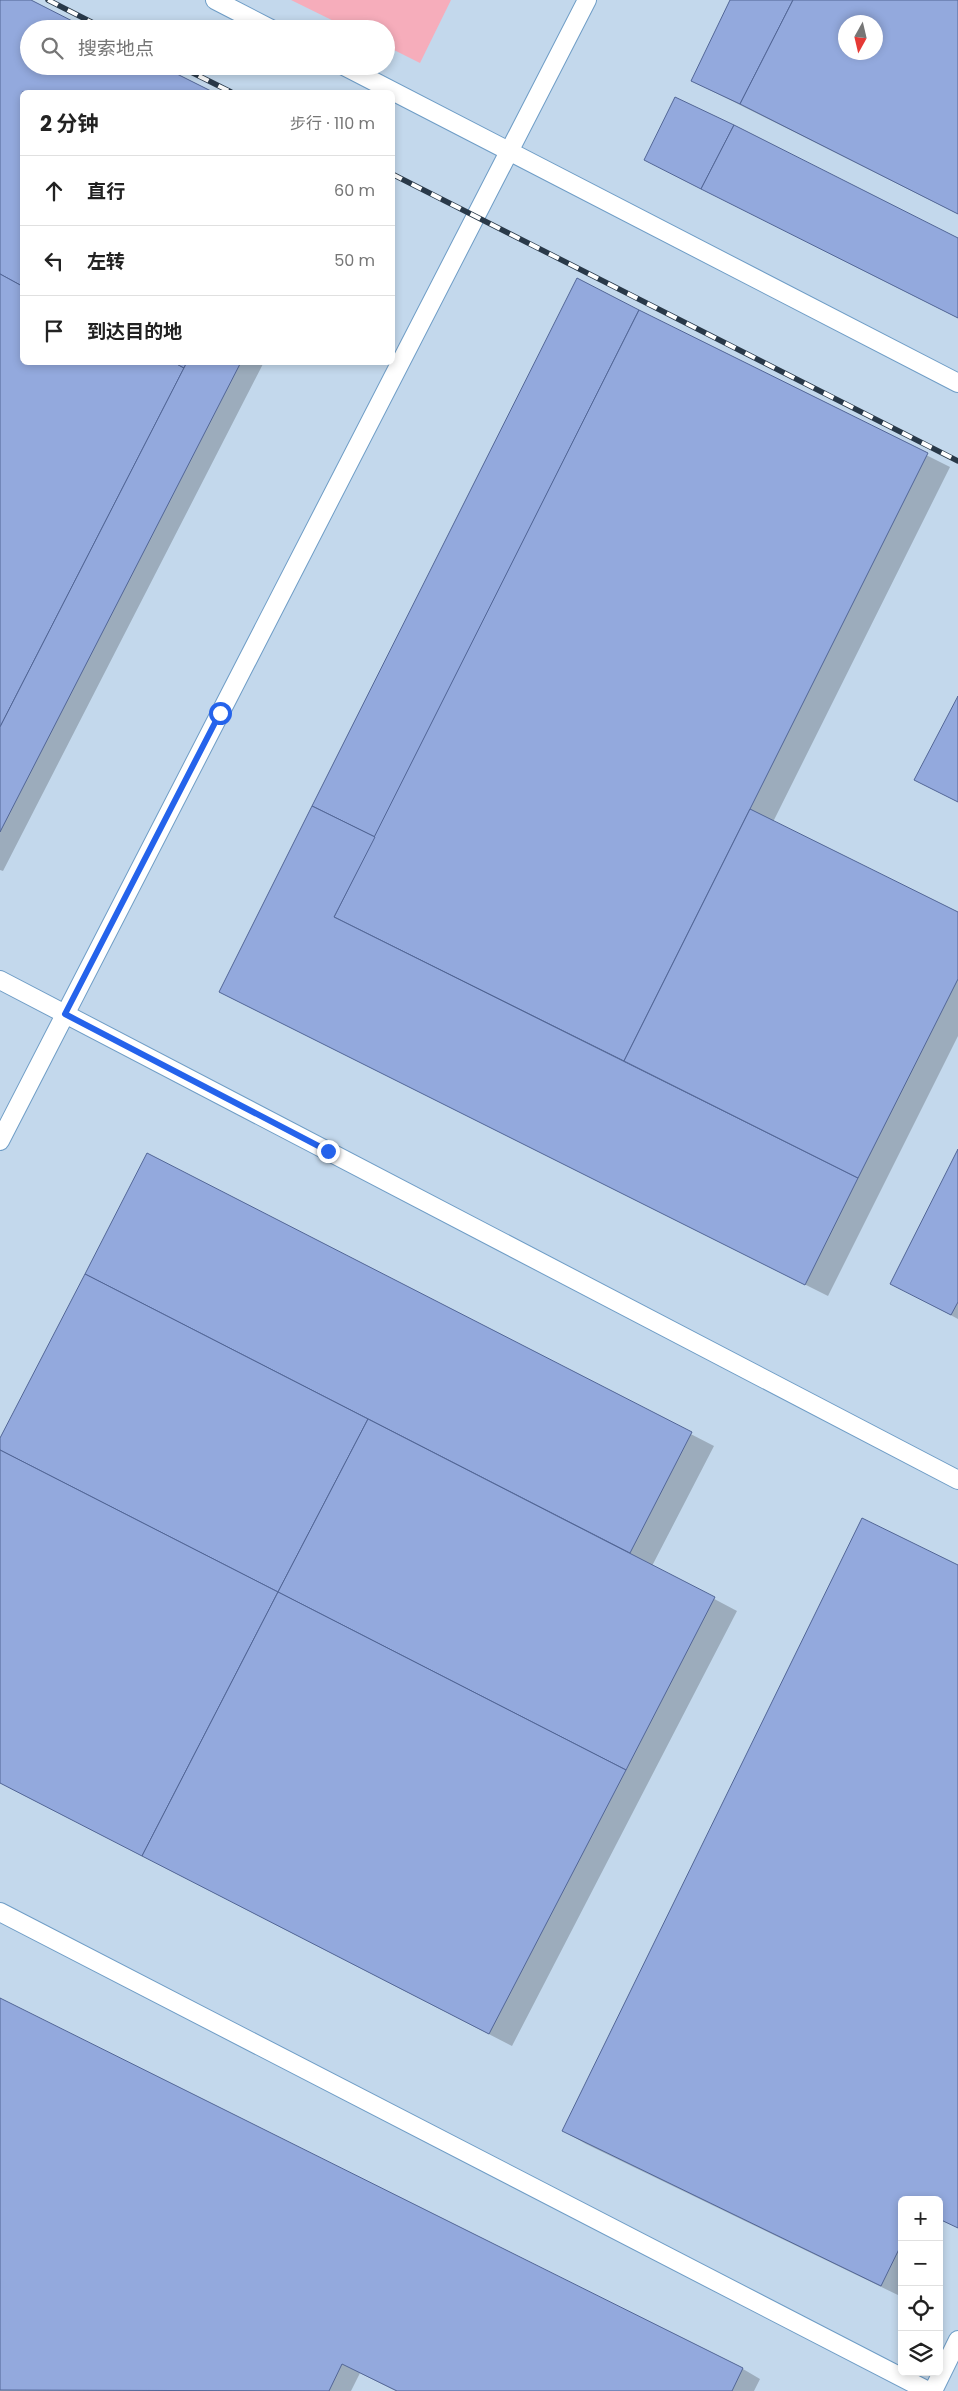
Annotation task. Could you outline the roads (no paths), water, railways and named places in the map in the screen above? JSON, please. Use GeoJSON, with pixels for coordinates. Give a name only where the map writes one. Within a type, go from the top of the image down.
{"type":"FeatureCollection","features":[{"type":"Feature","properties":{"kind":"lane"},"geometry":{"type":"LineString","coordinates":[[215,0],[254,20]]}},
{"type":"Feature","properties":{"kind":"lane"},"geometry":{"type":"LineString","coordinates":[[0,1141],[587,0]]}},
{"type":"Feature","properties":{"kind":"lane"},"geometry":{"type":"LineString","coordinates":[[361,75],[391,90]]}},
{"type":"Feature","properties":{"kind":"lane"},"geometry":{"type":"LineString","coordinates":[[395,92],[958,383]]}},
{"type":"Feature","properties":{"kind":"lane"},"geometry":{"type":"LineString","coordinates":[[0,980],[958,1480]]}},
{"type":"Feature","properties":{"kind":"lane"},"geometry":{"type":"LineString","coordinates":[[0,1912],[928,2391]]}},
{"type":"Feature","properties":{"kind":"lane"},"geometry":{"type":"LineString","coordinates":[[932,2391],[958,2340]]}},
{"type":"Feature","properties":{"kind":"railway"},"geometry":{"type":"LineString","coordinates":[[48,0],[87,20]]}},
{"type":"Feature","properties":{"kind":"railway"},"geometry":{"type":"LineString","coordinates":[[197,75],[227,90]]}},
{"type":"Feature","properties":{"kind":"railway"},"geometry":{"type":"LineString","coordinates":[[395,176],[958,461]]}}]}
